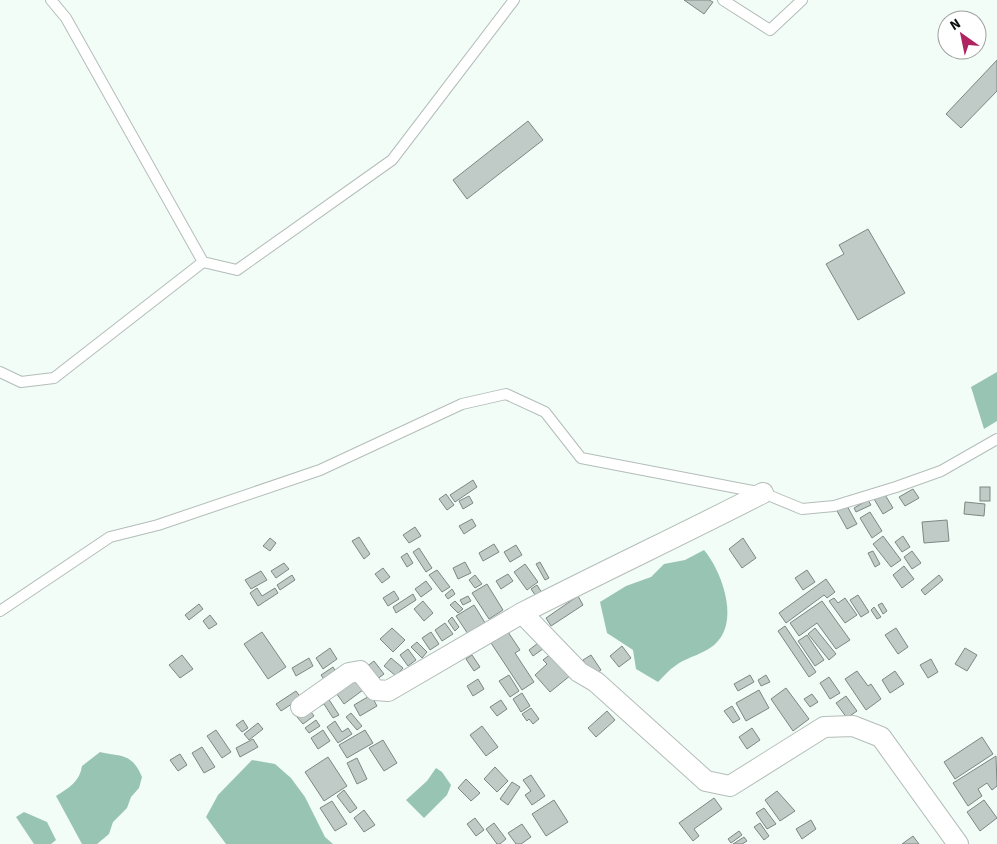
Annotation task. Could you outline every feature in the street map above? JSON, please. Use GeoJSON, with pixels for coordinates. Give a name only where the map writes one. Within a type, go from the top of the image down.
{"type":"FeatureCollection","features":[{"type":"Feature","properties":{"kind":"street"},"geometry":{"type":"LineString","coordinates":[[301,706],[349,673],[360,671],[375,690],[388,691],[522,613],[618,564],[660,546],[763,493]]}},
{"type":"Feature","properties":{"kind":"street"},"geometry":{"type":"LineString","coordinates":[[522,613],[579,672],[596,682],[706,780],[730,786],[824,727],[853,726],[881,737],[958,844]]}},
{"type":"Feature","properties":{"kind":"lane"},"geometry":{"type":"LineString","coordinates":[[51,0],[66,18],[203,262],[237,270],[392,160],[514,0]]}},
{"type":"Feature","properties":{"kind":"lane"},"geometry":{"type":"LineString","coordinates":[[723,0],[770,30],[802,0]]}},
{"type":"Feature","properties":{"kind":"lane"},"geometry":{"type":"LineString","coordinates":[[0,372],[21,382],[54,378],[203,262]]}},
{"type":"Feature","properties":{"kind":"lane"},"geometry":{"type":"LineString","coordinates":[[0,611],[110,537],[158,525],[320,470],[462,404],[506,394],[545,412],[581,458],[763,493],[802,509],[834,506],[941,471],[997,439]]}},
{"type":"Feature","properties":{"kind":"shaded area"},"geometry":{"type":"Polygon","coordinates":[[[997,372],[997,421],[984,429],[971,387],[997,372]]]}},
{"type":"Feature","properties":{"kind":"shaded area"},"geometry":{"type":"Polygon","coordinates":[[[704,550],[716,569],[725,594],[727,620],[724,631],[714,645],[680,663],[658,682],[636,669],[633,650],[607,633],[600,602],[626,586],[651,577],[664,564],[685,560],[704,550]]]}},
{"type":"Feature","properties":{"kind":"shaded area"},"geometry":{"type":"Polygon","coordinates":[[[100,752],[125,757],[134,764],[142,777],[139,788],[131,797],[127,808],[113,822],[109,834],[97,844],[82,844],[56,796],[73,784],[79,776],[82,766],[100,752]]]}},
{"type":"Feature","properties":{"kind":"shaded area"},"geometry":{"type":"Polygon","coordinates":[[[252,760],[275,764],[291,778],[305,797],[325,837],[333,844],[226,844],[206,817],[218,795],[252,760]]]}},
{"type":"Feature","properties":{"kind":"shaded area"},"geometry":{"type":"Polygon","coordinates":[[[436,768],[442,772],[451,785],[447,795],[424,818],[406,800],[427,781],[436,768]]]}},
{"type":"Feature","properties":{"kind":"shaded area"},"geometry":{"type":"Polygon","coordinates":[[[24,812],[47,822],[56,840],[51,844],[34,844],[16,817],[24,812]]]}},
{"type":"Feature","properties":{"kind":"building"},"geometry":{"type":"Polygon","coordinates":[[[684,0],[709,0],[713,2],[704,14],[684,0]]]}},
{"type":"Feature","properties":{"kind":"building"},"geometry":{"type":"Polygon","coordinates":[[[997,60],[997,91],[961,128],[946,114],[997,60]]]}},
{"type":"Feature","properties":{"kind":"building"},"geometry":{"type":"Polygon","coordinates":[[[528,121],[543,140],[467,199],[453,180],[528,121]]]}},
{"type":"Feature","properties":{"kind":"building"},"geometry":{"type":"Polygon","coordinates":[[[868,229],[905,293],[858,320],[826,264],[844,254],[839,245],[868,229]]]}},
{"type":"Feature","properties":{"kind":"building"},"geometry":{"type":"Polygon","coordinates":[[[473,480],[477,487],[455,502],[450,495],[473,480]]]}},
{"type":"Feature","properties":{"kind":"building"},"geometry":{"type":"Polygon","coordinates":[[[980,487],[990,487],[990,501],[980,501],[980,487]]]}},
{"type":"Feature","properties":{"kind":"building"},"geometry":{"type":"Polygon","coordinates":[[[913,489],[919,498],[905,506],[899,497],[913,489]]]}},
{"type":"Feature","properties":{"kind":"building"},"geometry":{"type":"Polygon","coordinates":[[[884,493],[893,508],[883,514],[874,499],[884,493]]]}},
{"type":"Feature","properties":{"kind":"building"},"geometry":{"type":"Polygon","coordinates":[[[446,494],[454,505],[447,510],[439,499],[446,494]]]}},
{"type":"Feature","properties":{"kind":"building"},"geometry":{"type":"Polygon","coordinates":[[[469,496],[473,503],[463,509],[459,501],[469,496]]]}},
{"type":"Feature","properties":{"kind":"building"},"geometry":{"type":"Polygon","coordinates":[[[868,500],[871,505],[856,512],[854,508],[868,500]]]}},
{"type":"Feature","properties":{"kind":"building"},"geometry":{"type":"Polygon","coordinates":[[[965,502],[985,504],[984,516],[964,514],[965,502]]]}},
{"type":"Feature","properties":{"kind":"building"},"geometry":{"type":"Polygon","coordinates":[[[846,504],[857,524],[847,529],[836,509],[846,504]]]}},
{"type":"Feature","properties":{"kind":"building"},"geometry":{"type":"Polygon","coordinates":[[[870,512],[882,531],[872,538],[860,518],[870,512]]]}},
{"type":"Feature","properties":{"kind":"building"},"geometry":{"type":"Polygon","coordinates":[[[472,519],[476,526],[464,534],[459,526],[472,519]]]}},
{"type":"Feature","properties":{"kind":"building"},"geometry":{"type":"Polygon","coordinates":[[[947,520],[949,541],[924,543],[922,522],[947,520]]]}},
{"type":"Feature","properties":{"kind":"building"},"geometry":{"type":"Polygon","coordinates":[[[415,527],[421,536],[409,543],[403,535],[415,527]]]}},
{"type":"Feature","properties":{"kind":"building"},"geometry":{"type":"Polygon","coordinates":[[[883,536],[901,560],[891,567],[873,544],[883,536]]]}},
{"type":"Feature","properties":{"kind":"building"},"geometry":{"type":"Polygon","coordinates":[[[903,536],[910,547],[902,552],[895,542],[903,536]]]}},
{"type":"Feature","properties":{"kind":"building"},"geometry":{"type":"Polygon","coordinates":[[[359,537],[370,554],[364,559],[352,541],[359,537]]]}},
{"type":"Feature","properties":{"kind":"building"},"geometry":{"type":"Polygon","coordinates":[[[270,538],[276,543],[270,551],[263,546],[270,538]]]}},
{"type":"Feature","properties":{"kind":"building"},"geometry":{"type":"Polygon","coordinates":[[[743,538],[756,558],[742,568],[729,549],[743,538]]]}},
{"type":"Feature","properties":{"kind":"building"},"geometry":{"type":"Polygon","coordinates":[[[494,544],[499,552],[483,561],[479,553],[494,544]]]}},
{"type":"Feature","properties":{"kind":"building"},"geometry":{"type":"Polygon","coordinates":[[[516,545],[522,555],[510,562],[504,552],[516,545]]]}},
{"type":"Feature","properties":{"kind":"building"},"geometry":{"type":"Polygon","coordinates":[[[419,548],[432,568],[426,572],[413,552],[419,548]]]}},
{"type":"Feature","properties":{"kind":"building"},"geometry":{"type":"Polygon","coordinates":[[[873,551],[880,564],[875,567],[868,553],[873,551]]]}},
{"type":"Feature","properties":{"kind":"building"},"geometry":{"type":"Polygon","coordinates":[[[912,551],[921,563],[912,569],[904,557],[912,551]]]}},
{"type":"Feature","properties":{"kind":"building"},"geometry":{"type":"Polygon","coordinates":[[[407,553],[413,563],[407,567],[401,557],[407,553]]]}},
{"type":"Feature","properties":{"kind":"building"},"geometry":{"type":"Polygon","coordinates":[[[465,562],[471,573],[458,579],[453,568],[465,562]]]}},
{"type":"Feature","properties":{"kind":"building"},"geometry":{"type":"Polygon","coordinates":[[[540,562],[549,578],[545,580],[536,564],[540,562]]]}},
{"type":"Feature","properties":{"kind":"building"},"geometry":{"type":"Polygon","coordinates":[[[284,563],[289,569],[276,578],[271,571],[284,563]]]}},
{"type":"Feature","properties":{"kind":"building"},"geometry":{"type":"Polygon","coordinates":[[[525,564],[538,582],[527,590],[514,572],[525,564]]]}},
{"type":"Feature","properties":{"kind":"building"},"geometry":{"type":"Polygon","coordinates":[[[904,566],[914,579],[902,588],[893,575],[904,566]]]}},
{"type":"Feature","properties":{"kind":"building"},"geometry":{"type":"Polygon","coordinates":[[[383,568],[390,577],[382,583],[375,574],[383,568]]]}},
{"type":"Feature","properties":{"kind":"building"},"geometry":{"type":"Polygon","coordinates":[[[437,570],[450,587],[442,592],[429,575],[437,570]]]}},
{"type":"Feature","properties":{"kind":"building"},"geometry":{"type":"Polygon","coordinates":[[[807,570],[815,582],[803,590],[795,578],[807,570]]]}},
{"type":"Feature","properties":{"kind":"building"},"geometry":{"type":"Polygon","coordinates":[[[261,571],[267,580],[251,589],[245,580],[261,571]]]}},
{"type":"Feature","properties":{"kind":"building"},"geometry":{"type":"Polygon","coordinates":[[[508,574],[513,581],[501,589],[496,581],[508,574]]]}},
{"type":"Feature","properties":{"kind":"building"},"geometry":{"type":"Polygon","coordinates":[[[292,575],[295,580],[280,590],[277,585],[292,575]]]}},
{"type":"Feature","properties":{"kind":"building"},"geometry":{"type":"Polygon","coordinates":[[[475,575],[482,584],[475,588],[469,580],[475,575]]]}},
{"type":"Feature","properties":{"kind":"building"},"geometry":{"type":"Polygon","coordinates":[[[939,575],[943,580],[925,595],[921,590],[939,575]]]}},
{"type":"Feature","properties":{"kind":"building"},"geometry":{"type":"Polygon","coordinates":[[[826,579],[835,592],[827,598],[824,595],[786,623],[779,613],[826,579]]]}},
{"type":"Feature","properties":{"kind":"building"},"geometry":{"type":"Polygon","coordinates":[[[426,581],[432,589],[421,597],[415,589],[426,581]]]}},
{"type":"Feature","properties":{"kind":"building"},"geometry":{"type":"Polygon","coordinates":[[[487,584],[503,610],[489,619],[472,593],[487,584]]]}},
{"type":"Feature","properties":{"kind":"building"},"geometry":{"type":"Polygon","coordinates":[[[537,585],[545,598],[540,602],[531,589],[537,585]]]}},
{"type":"Feature","properties":{"kind":"building"},"geometry":{"type":"Polygon","coordinates":[[[257,588],[262,596],[275,588],[278,593],[258,606],[250,593],[257,588]]]}},
{"type":"Feature","properties":{"kind":"building"},"geometry":{"type":"Polygon","coordinates":[[[452,589],[455,594],[448,599],[445,595],[452,589]]]}},
{"type":"Feature","properties":{"kind":"building"},"geometry":{"type":"Polygon","coordinates":[[[394,591],[399,599],[388,606],[383,598],[394,591]]]}},
{"type":"Feature","properties":{"kind":"building"},"geometry":{"type":"Polygon","coordinates":[[[413,594],[416,600],[396,613],[393,607],[413,594]]]}},
{"type":"Feature","properties":{"kind":"building"},"geometry":{"type":"Polygon","coordinates":[[[858,595],[869,612],[861,617],[850,600],[858,595]]]}},
{"type":"Feature","properties":{"kind":"building"},"geometry":{"type":"Polygon","coordinates":[[[468,596],[471,601],[463,605],[460,600],[468,596]]]}},
{"type":"Feature","properties":{"kind":"building"},"geometry":{"type":"Polygon","coordinates":[[[578,596],[583,605],[551,626],[546,618],[578,596]]]}},
{"type":"Feature","properties":{"kind":"building"},"geometry":{"type":"Polygon","coordinates":[[[834,598],[838,603],[845,598],[857,615],[845,623],[829,601],[834,598]]]}},
{"type":"Feature","properties":{"kind":"building"},"geometry":{"type":"Polygon","coordinates":[[[423,601],[433,613],[424,621],[414,609],[423,601]]]}},
{"type":"Feature","properties":{"kind":"building"},"geometry":{"type":"Polygon","coordinates":[[[455,601],[463,609],[458,613],[450,605],[455,601]]]}},
{"type":"Feature","properties":{"kind":"building"},"geometry":{"type":"Polygon","coordinates":[[[822,601],[850,640],[836,649],[817,623],[799,636],[790,623],[822,601]]]}},
{"type":"Feature","properties":{"kind":"building"},"geometry":{"type":"Polygon","coordinates":[[[882,603],[887,611],[883,614],[878,605],[882,603]]]}},
{"type":"Feature","properties":{"kind":"building"},"geometry":{"type":"Polygon","coordinates":[[[199,604],[203,609],[189,620],[185,615],[199,604]]]}},
{"type":"Feature","properties":{"kind":"building"},"geometry":{"type":"Polygon","coordinates":[[[474,605],[487,626],[470,637],[456,616],[474,605]]]}},
{"type":"Feature","properties":{"kind":"building"},"geometry":{"type":"Polygon","coordinates":[[[874,607],[881,617],[877,619],[871,610],[874,607]]]}},
{"type":"Feature","properties":{"kind":"building"},"geometry":{"type":"Polygon","coordinates":[[[210,615],[217,624],[209,629],[203,621],[210,615]]]}},
{"type":"Feature","properties":{"kind":"building"},"geometry":{"type":"Polygon","coordinates":[[[452,617],[459,627],[455,631],[448,621],[452,617]]]}},
{"type":"Feature","properties":{"kind":"building"},"geometry":{"type":"Polygon","coordinates":[[[445,623],[453,634],[442,641],[435,630],[445,623]]]}},
{"type":"Feature","properties":{"kind":"building"},"geometry":{"type":"Polygon","coordinates":[[[785,626],[816,672],[809,677],[778,631],[785,626]]]}},
{"type":"Feature","properties":{"kind":"building"},"geometry":{"type":"Polygon","coordinates":[[[392,628],[405,640],[393,652],[380,639],[392,628]]]}},
{"type":"Feature","properties":{"kind":"building"},"geometry":{"type":"Polygon","coordinates":[[[815,628],[836,654],[829,660],[808,634],[815,628]]]}},
{"type":"Feature","properties":{"kind":"building"},"geometry":{"type":"Polygon","coordinates":[[[896,628],[908,647],[898,654],[885,635],[896,628]]]}},
{"type":"Feature","properties":{"kind":"building"},"geometry":{"type":"Polygon","coordinates":[[[262,632],[286,667],[268,679],[244,644],[262,632]]]}},
{"type":"Feature","properties":{"kind":"building"},"geometry":{"type":"Polygon","coordinates":[[[431,632],[439,644],[430,650],[422,638],[431,632]]]}},
{"type":"Feature","properties":{"kind":"building"},"geometry":{"type":"Polygon","coordinates":[[[508,632],[520,650],[515,653],[534,682],[522,690],[491,643],[508,632]]]}},
{"type":"Feature","properties":{"kind":"building"},"geometry":{"type":"Polygon","coordinates":[[[807,635],[824,660],[815,666],[798,641],[807,635]]]}},
{"type":"Feature","properties":{"kind":"building"},"geometry":{"type":"Polygon","coordinates":[[[542,640],[547,646],[533,656],[529,650],[542,640]]]}},
{"type":"Feature","properties":{"kind":"building"},"geometry":{"type":"Polygon","coordinates":[[[417,642],[427,652],[422,658],[411,647],[417,642]]]}},
{"type":"Feature","properties":{"kind":"building"},"geometry":{"type":"Polygon","coordinates":[[[622,646],[631,658],[619,667],[610,656],[622,646]]]}},
{"type":"Feature","properties":{"kind":"building"},"geometry":{"type":"Polygon","coordinates":[[[330,648],[337,659],[323,669],[316,658],[330,648]]]}},
{"type":"Feature","properties":{"kind":"building"},"geometry":{"type":"Polygon","coordinates":[[[965,648],[977,655],[967,671],[955,664],[965,648]]]}},
{"type":"Feature","properties":{"kind":"building"},"geometry":{"type":"Polygon","coordinates":[[[408,649],[416,660],[408,666],[400,655],[408,649]]]}},
{"type":"Feature","properties":{"kind":"building"},"geometry":{"type":"Polygon","coordinates":[[[552,653],[571,675],[550,692],[535,675],[547,664],[543,660],[552,653]]]}},
{"type":"Feature","properties":{"kind":"building"},"geometry":{"type":"Polygon","coordinates":[[[182,655],[193,669],[180,678],[169,665],[182,655]]]}},
{"type":"Feature","properties":{"kind":"building"},"geometry":{"type":"Polygon","coordinates":[[[472,655],[480,667],[474,671],[466,659],[472,655]]]}},
{"type":"Feature","properties":{"kind":"building"},"geometry":{"type":"Polygon","coordinates":[[[591,655],[601,670],[592,676],[583,660],[591,655]]]}},
{"type":"Feature","properties":{"kind":"building"},"geometry":{"type":"Polygon","coordinates":[[[309,658],[313,666],[296,676],[292,668],[309,658]]]}},
{"type":"Feature","properties":{"kind":"building"},"geometry":{"type":"Polygon","coordinates":[[[391,658],[403,668],[396,676],[384,666],[391,658]]]}},
{"type":"Feature","properties":{"kind":"building"},"geometry":{"type":"Polygon","coordinates":[[[931,659],[938,672],[928,678],[920,665],[931,659]]]}},
{"type":"Feature","properties":{"kind":"building"},"geometry":{"type":"Polygon","coordinates":[[[374,661],[384,674],[376,680],[366,667],[374,661]]]}},
{"type":"Feature","properties":{"kind":"building"},"geometry":{"type":"Polygon","coordinates":[[[333,667],[339,677],[327,684],[321,675],[333,667]]]}},
{"type":"Feature","properties":{"kind":"building"},"geometry":{"type":"Polygon","coordinates":[[[857,671],[868,686],[871,684],[881,699],[866,710],[845,679],[857,671]]]}},
{"type":"Feature","properties":{"kind":"building"},"geometry":{"type":"Polygon","coordinates":[[[895,671],[904,684],[890,693],[882,680],[895,671]]]}},
{"type":"Feature","properties":{"kind":"building"},"geometry":{"type":"Polygon","coordinates":[[[509,675],[519,691],[510,697],[499,681],[509,675]]]}},
{"type":"Feature","properties":{"kind":"building"},"geometry":{"type":"Polygon","coordinates":[[[750,675],[754,682],[738,691],[734,684],[750,675]]]}},
{"type":"Feature","properties":{"kind":"building"},"geometry":{"type":"Polygon","coordinates":[[[766,675],[770,682],[761,686],[758,680],[766,675]]]}},
{"type":"Feature","properties":{"kind":"building"},"geometry":{"type":"Polygon","coordinates":[[[353,676],[363,690],[344,704],[334,690],[353,676]]]}},
{"type":"Feature","properties":{"kind":"building"},"geometry":{"type":"Polygon","coordinates":[[[829,677],[840,693],[830,699],[820,683],[829,677]]]}},
{"type":"Feature","properties":{"kind":"building"},"geometry":{"type":"Polygon","coordinates":[[[478,679],[484,689],[473,696],[467,686],[478,679]]]}},
{"type":"Feature","properties":{"kind":"building"},"geometry":{"type":"Polygon","coordinates":[[[786,688],[809,719],[793,731],[771,699],[786,688]]]}},
{"type":"Feature","properties":{"kind":"building"},"geometry":{"type":"Polygon","coordinates":[[[759,690],[769,708],[746,721],[736,703],[759,690]]]}},
{"type":"Feature","properties":{"kind":"building"},"geometry":{"type":"Polygon","coordinates":[[[296,691],[301,698],[281,711],[276,704],[296,691]]]}},
{"type":"Feature","properties":{"kind":"building"},"geometry":{"type":"Polygon","coordinates":[[[522,693],[530,706],[521,712],[513,699],[522,693]]]}},
{"type":"Feature","properties":{"kind":"building"},"geometry":{"type":"Polygon","coordinates":[[[812,694],[818,702],[810,707],[804,699],[812,694]]]}},
{"type":"Feature","properties":{"kind":"building"},"geometry":{"type":"Polygon","coordinates":[[[326,695],[339,715],[333,718],[324,704],[315,709],[312,704],[326,695]]]}},
{"type":"Feature","properties":{"kind":"building"},"geometry":{"type":"Polygon","coordinates":[[[371,695],[377,706],[360,716],[354,705],[371,695]]]}},
{"type":"Feature","properties":{"kind":"building"},"geometry":{"type":"Polygon","coordinates":[[[846,696],[857,711],[847,718],[836,703],[846,696]]]}},
{"type":"Feature","properties":{"kind":"building"},"geometry":{"type":"Polygon","coordinates":[[[501,700],[507,709],[497,716],[490,707],[501,700]]]}},
{"type":"Feature","properties":{"kind":"building"},"geometry":{"type":"Polygon","coordinates":[[[732,706],[740,719],[733,723],[724,711],[732,706]]]}},
{"type":"Feature","properties":{"kind":"building"},"geometry":{"type":"Polygon","coordinates":[[[308,708],[314,716],[303,724],[297,717],[308,708]]]}},
{"type":"Feature","properties":{"kind":"building"},"geometry":{"type":"Polygon","coordinates":[[[531,708],[539,719],[533,724],[529,719],[527,721],[522,714],[531,708]]]}},
{"type":"Feature","properties":{"kind":"building"},"geometry":{"type":"Polygon","coordinates":[[[607,711],[615,720],[596,737],[588,728],[607,711]]]}},
{"type":"Feature","properties":{"kind":"building"},"geometry":{"type":"Polygon","coordinates":[[[351,713],[362,726],[357,730],[346,717],[351,713]]]}},
{"type":"Feature","properties":{"kind":"building"},"geometry":{"type":"Polygon","coordinates":[[[243,720],[248,728],[242,732],[236,725],[243,720]]]}},
{"type":"Feature","properties":{"kind":"building"},"geometry":{"type":"Polygon","coordinates":[[[316,720],[320,726],[309,733],[305,728],[316,720]]]}},
{"type":"Feature","properties":{"kind":"building"},"geometry":{"type":"Polygon","coordinates":[[[335,721],[342,732],[348,728],[352,734],[338,743],[327,727],[335,721]]]}},
{"type":"Feature","properties":{"kind":"building"},"geometry":{"type":"Polygon","coordinates":[[[258,723],[263,729],[249,740],[244,734],[258,723]]]}},
{"type":"Feature","properties":{"kind":"building"},"geometry":{"type":"Polygon","coordinates":[[[482,726],[498,747],[486,756],[470,735],[482,726]]]}},
{"type":"Feature","properties":{"kind":"building"},"geometry":{"type":"Polygon","coordinates":[[[752,728],[760,740],[747,749],[739,737],[752,728]]]}},
{"type":"Feature","properties":{"kind":"building"},"geometry":{"type":"Polygon","coordinates":[[[216,730],[231,752],[222,758],[207,736],[216,730]]]}},
{"type":"Feature","properties":{"kind":"building"},"geometry":{"type":"Polygon","coordinates":[[[323,730],[330,741],[318,749],[311,738],[323,730]]]}},
{"type":"Feature","properties":{"kind":"building"},"geometry":{"type":"Polygon","coordinates":[[[365,730],[373,743],[347,758],[339,745],[365,730]]]}},
{"type":"Feature","properties":{"kind":"building"},"geometry":{"type":"Polygon","coordinates":[[[982,737],[993,754],[955,779],[944,762],[982,737]]]}},
{"type":"Feature","properties":{"kind":"building"},"geometry":{"type":"Polygon","coordinates":[[[253,739],[258,747],[240,757],[236,748],[253,739]]]}},
{"type":"Feature","properties":{"kind":"building"},"geometry":{"type":"Polygon","coordinates":[[[383,740],[397,763],[384,771],[369,748],[383,740]]]}},
{"type":"Feature","properties":{"kind":"building"},"geometry":{"type":"Polygon","coordinates":[[[202,747],[215,767],[204,773],[192,753],[202,747]]]}},
{"type":"Feature","properties":{"kind":"building"},"geometry":{"type":"Polygon","coordinates":[[[180,754],[187,765],[178,771],[170,760],[180,754]]]}},
{"type":"Feature","properties":{"kind":"building"},"geometry":{"type":"Polygon","coordinates":[[[996,756],[997,786],[992,790],[987,783],[978,789],[982,796],[968,806],[953,783],[996,756]]]}},
{"type":"Feature","properties":{"kind":"building"},"geometry":{"type":"Polygon","coordinates":[[[328,757],[347,786],[324,801],[305,772],[328,757]]]}},
{"type":"Feature","properties":{"kind":"building"},"geometry":{"type":"Polygon","coordinates":[[[357,758],[367,779],[357,784],[347,763],[357,758]]]}},
{"type":"Feature","properties":{"kind":"building"},"geometry":{"type":"Polygon","coordinates":[[[495,767],[508,781],[497,792],[484,779],[495,767]]]}},
{"type":"Feature","properties":{"kind":"building"},"geometry":{"type":"Polygon","coordinates":[[[531,775],[545,796],[532,805],[525,795],[531,791],[523,780],[531,775]]]}},
{"type":"Feature","properties":{"kind":"building"},"geometry":{"type":"Polygon","coordinates":[[[466,779],[480,793],[471,801],[458,788],[466,779]]]}},
{"type":"Feature","properties":{"kind":"building"},"geometry":{"type":"Polygon","coordinates":[[[512,782],[520,787],[508,805],[500,799],[512,782]]]}},
{"type":"Feature","properties":{"kind":"building"},"geometry":{"type":"Polygon","coordinates":[[[344,790],[357,808],[350,813],[337,796],[344,790]]]}},
{"type":"Feature","properties":{"kind":"building"},"geometry":{"type":"Polygon","coordinates":[[[777,791],[795,811],[780,821],[765,800],[777,791]]]}},
{"type":"Feature","properties":{"kind":"building"},"geometry":{"type":"Polygon","coordinates":[[[714,798],[722,809],[694,829],[699,836],[693,841],[679,823],[714,798]]]}},
{"type":"Feature","properties":{"kind":"building"},"geometry":{"type":"Polygon","coordinates":[[[554,800],[568,822],[546,836],[532,814],[554,800]]]}},
{"type":"Feature","properties":{"kind":"building"},"geometry":{"type":"Polygon","coordinates":[[[984,800],[997,818],[980,831],[967,812],[984,800]]]}},
{"type":"Feature","properties":{"kind":"building"},"geometry":{"type":"Polygon","coordinates":[[[332,801],[347,824],[335,831],[320,808],[332,801]]]}},
{"type":"Feature","properties":{"kind":"building"},"geometry":{"type":"Polygon","coordinates":[[[764,808],[776,824],[767,829],[756,813],[764,808]]]}},
{"type":"Feature","properties":{"kind":"building"},"geometry":{"type":"Polygon","coordinates":[[[364,810],[375,825],[364,832],[354,818],[364,810]]]}},
{"type":"Feature","properties":{"kind":"building"},"geometry":{"type":"Polygon","coordinates":[[[475,818],[484,830],[476,836],[467,824],[475,818]]]}},
{"type":"Feature","properties":{"kind":"building"},"geometry":{"type":"Polygon","coordinates":[[[811,820],[816,829],[802,839],[796,829],[811,820]]]}},
{"type":"Feature","properties":{"kind":"building"},"geometry":{"type":"Polygon","coordinates":[[[494,823],[506,839],[500,844],[497,844],[486,829],[494,823]]]}},
{"type":"Feature","properties":{"kind":"building"},"geometry":{"type":"Polygon","coordinates":[[[760,823],[769,836],[764,840],[754,827],[760,823]]]}},
{"type":"Feature","properties":{"kind":"building"},"geometry":{"type":"Polygon","coordinates":[[[522,824],[531,837],[521,844],[516,844],[508,833],[522,824]]]}},
{"type":"Feature","properties":{"kind":"building"},"geometry":{"type":"Polygon","coordinates":[[[739,831],[742,835],[731,843],[728,839],[739,831]]]}},
{"type":"Feature","properties":{"kind":"building"},"geometry":{"type":"Polygon","coordinates":[[[913,836],[919,844],[902,844],[913,836]]]}},
{"type":"Feature","properties":{"kind":"building"},"geometry":{"type":"Polygon","coordinates":[[[744,837],[747,841],[742,844],[733,844],[744,837]]]}}]}
